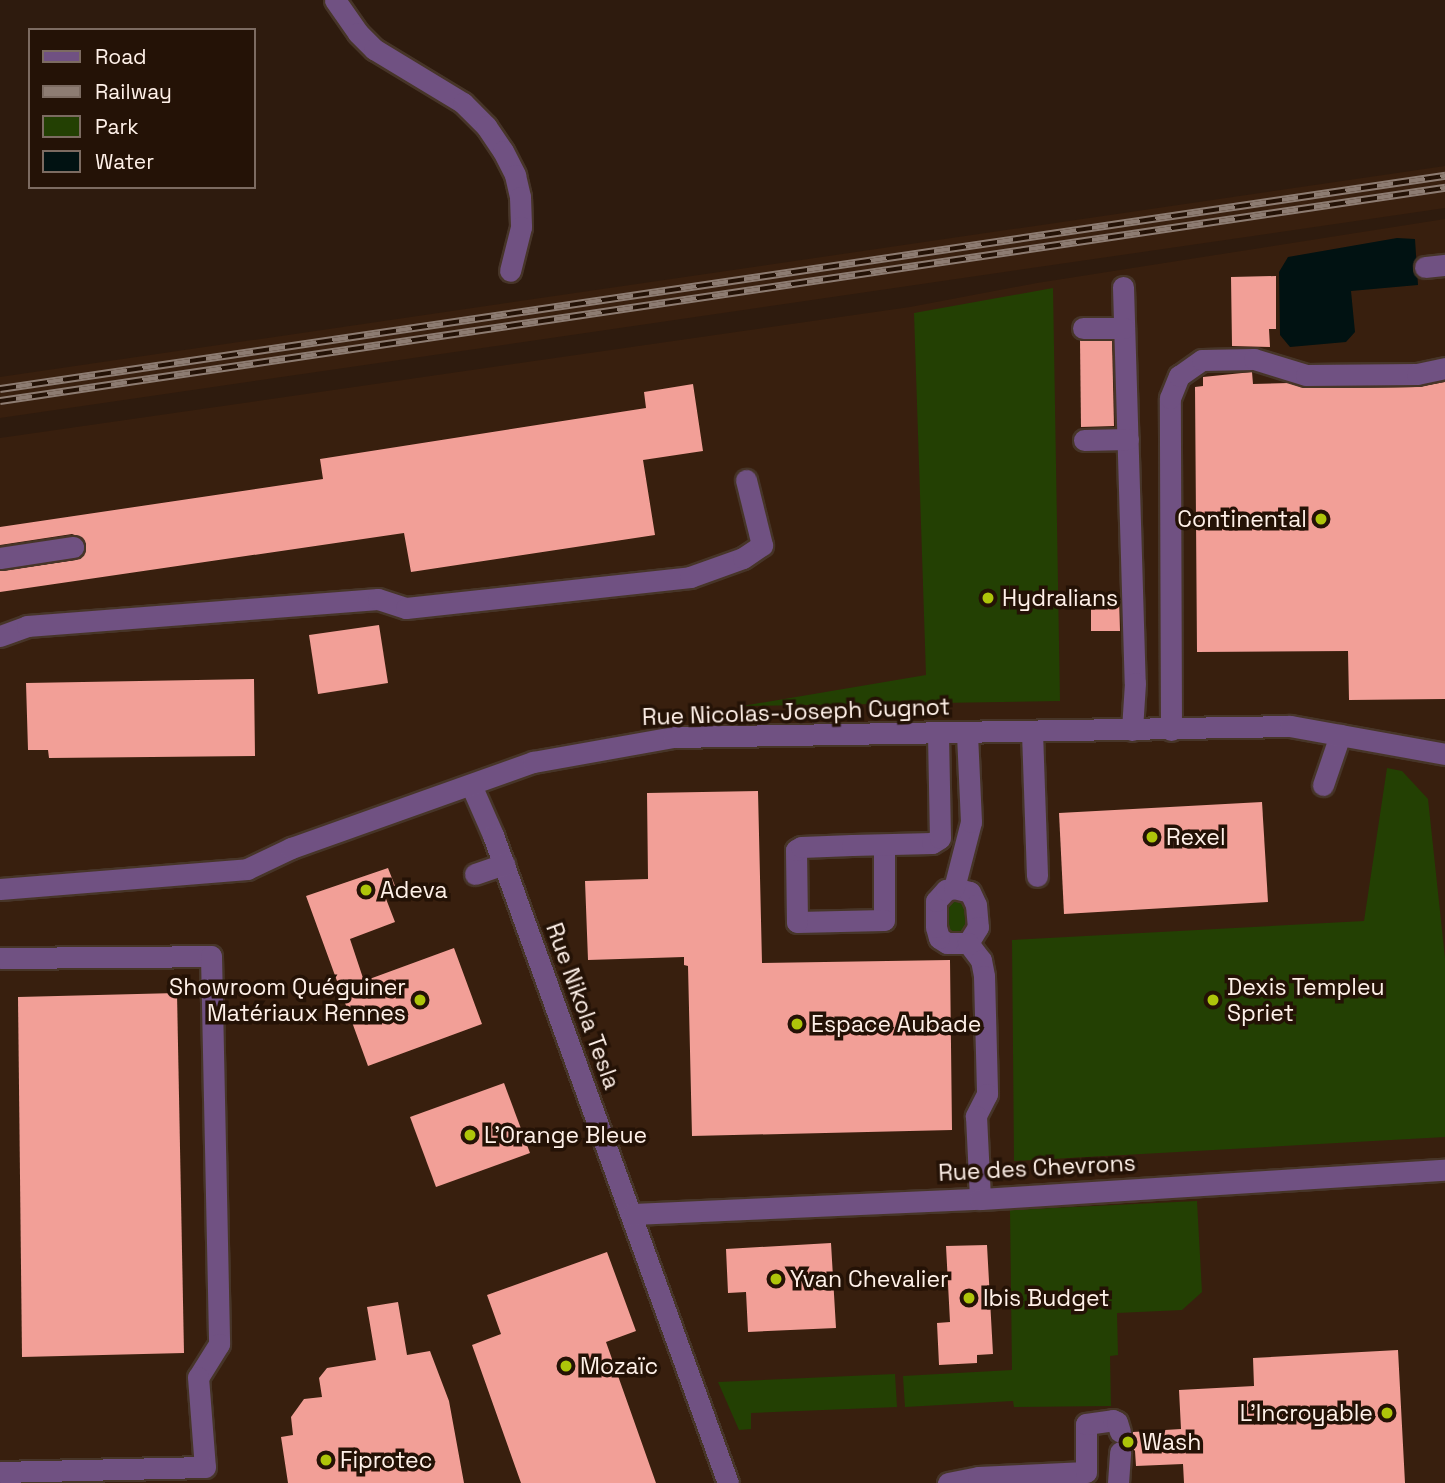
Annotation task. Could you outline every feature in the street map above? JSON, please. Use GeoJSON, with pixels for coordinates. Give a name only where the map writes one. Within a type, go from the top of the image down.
{"type":"FeatureCollection","features":[{"type":"Feature","properties":{"kind":"street"},"geometry":{"type":"LineString","coordinates":[[335,0],[358,33],[374,49],[463,103],[486,126],[503,151],[515,175],[520,197],[521,227],[510,271]]}},
{"type":"Feature","properties":{"kind":"street"},"geometry":{"type":"LineString","coordinates":[[1123,287],[1135,682],[1132,730]]}},
{"type":"Feature","properties":{"kind":"street"},"geometry":{"type":"LineString","coordinates":[[1083,328],[1124,328]]}},
{"type":"Feature","properties":{"kind":"street"},"geometry":{"type":"LineString","coordinates":[[1171,730],[1170,398],[1179,376],[1202,360],[1254,359],[1306,375],[1417,374],[1445,368]]}},
{"type":"Feature","properties":{"kind":"street"},"geometry":{"type":"LineString","coordinates":[[1084,440],[1128,439]]}},
{"type":"Feature","properties":{"kind":"street"},"geometry":{"type":"LineString","coordinates":[[0,636],[27,626],[377,599],[406,608],[690,577],[743,558],[762,545],[746,480]]}},
{"type":"Feature","properties":{"kind":"street"},"geometry":{"type":"LineString","coordinates":[[0,558],[73,547]]}},
{"type":"Feature","properties":{"kind":"street","name":"Rue Nicolas-Joseph Cugnot"},"geometry":{"type":"LineString","coordinates":[[0,889],[247,869],[291,848],[533,762],[673,737],[1290,726],[1445,754]]}},
{"type":"Feature","properties":{"kind":"street"},"geometry":{"type":"LineString","coordinates":[[1031,732],[1037,876]]}},
{"type":"Feature","properties":{"kind":"street"},"geometry":{"type":"LineString","coordinates":[[954,888],[967,847],[971,822],[967,733]]}},
{"type":"Feature","properties":{"kind":"street"},"geometry":{"type":"LineString","coordinates":[[884,845],[884,920],[797,922],[796,850],[884,845],[937,842],[941,827],[938,734]]}},
{"type":"Feature","properties":{"kind":"street"},"geometry":{"type":"LineString","coordinates":[[1324,785],[1340,735]]}},
{"type":"Feature","properties":{"kind":"street","name":"Rue Nikola Tesla"},"geometry":{"type":"LineString","coordinates":[[471,785],[503,864],[632,1214],[728,1483]]}},
{"type":"Feature","properties":{"kind":"street"},"geometry":{"type":"LineString","coordinates":[[941,827],[961,826],[971,822]]}},
{"type":"Feature","properties":{"kind":"street"},"geometry":{"type":"LineString","coordinates":[[475,874],[503,864]]}},
{"type":"Feature","properties":{"kind":"street"},"geometry":{"type":"LineString","coordinates":[[954,888],[970,892],[976,905],[978,927],[968,943],[947,943],[939,938],[935,908],[939,894],[954,888]]}},
{"type":"Feature","properties":{"kind":"street"},"geometry":{"type":"LineString","coordinates":[[968,943],[981,960],[984,975],[986,1094],[976,1116],[980,1199]]}},
{"type":"Feature","properties":{"kind":"street"},"geometry":{"type":"LineString","coordinates":[[0,958],[211,956],[219,1344],[198,1377],[205,1467],[0,1472]]}},
{"type":"Feature","properties":{"kind":"street","name":"Rue des Chevrons"},"geometry":{"type":"LineString","coordinates":[[632,1214],[980,1199],[1445,1170]]}},
{"type":"Feature","properties":{"kind":"street"},"geometry":{"type":"LineString","coordinates":[[948,1483],[978,1477],[1091,1477],[1086,1424],[1113,1420],[1117,1422],[1120,1442],[1118,1483]]}},
{"type":"Feature","properties":{"kind":"shaded area"},"geometry":{"type":"Polygon","coordinates":[[[1445,166],[1445,208],[0,418],[0,377],[1445,166]]]}},
{"type":"Feature","properties":{"kind":"shaded area"},"geometry":{"type":"Polygon","coordinates":[[[1445,219],[1445,1483],[0,1483],[0,438],[910,307],[1037,283],[1445,219]]]}},
{"type":"Feature","properties":{"kind":"green space"},"geometry":{"type":"Polygon","coordinates":[[[1053,288],[1060,701],[742,706],[926,675],[914,313],[1053,288]]]}},
{"type":"Feature","properties":{"kind":"green space"},"geometry":{"type":"Polygon","coordinates":[[[1387,768],[1402,771],[1428,799],[1445,958],[1445,1137],[1014,1161],[1012,940],[1364,921],[1387,768]]]}},
{"type":"Feature","properties":{"kind":"green space"},"geometry":{"type":"Polygon","coordinates":[[[950,898],[965,902],[969,923],[960,933],[946,930],[943,903],[950,898]]]}},
{"type":"Feature","properties":{"kind":"green space"},"geometry":{"type":"Polygon","coordinates":[[[1197,1201],[1202,1292],[1182,1310],[1117,1313],[1118,1355],[1110,1356],[1111,1406],[1014,1407],[1013,1401],[905,1407],[903,1376],[1012,1370],[1010,1210],[1197,1201]]]}},
{"type":"Feature","properties":{"kind":"green space"},"geometry":{"type":"Polygon","coordinates":[[[895,1374],[897,1407],[751,1413],[751,1429],[739,1430],[718,1382],[895,1374]]]}},
{"type":"Feature","properties":{"kind":"water"},"geometry":{"type":"Polygon","coordinates":[[[1397,238],[1415,239],[1418,285],[1351,291],[1355,332],[1346,342],[1290,347],[1280,335],[1279,272],[1288,257],[1397,238]]]}},
{"type":"Feature","properties":{"kind":"building"},"geometry":{"type":"Polygon","coordinates":[[[1276,276],[1276,329],[1269,329],[1270,347],[1232,346],[1231,277],[1276,276]]]}},
{"type":"Feature","properties":{"kind":"building"},"geometry":{"type":"Polygon","coordinates":[[[1080,340],[1112,341],[1114,426],[1081,427],[1080,340]]]}},
{"type":"Feature","properties":{"kind":"building","name":"Continental"},"geometry":{"type":"Polygon","coordinates":[[[1252,372],[1253,384],[1289,383],[1306,388],[1417,387],[1445,382],[1445,699],[1349,700],[1348,651],[1197,652],[1195,387],[1203,386],[1203,377],[1252,372]]]}},
{"type":"Feature","properties":{"kind":"building"},"geometry":{"type":"Polygon","coordinates":[[[693,384],[703,451],[643,460],[655,535],[411,572],[404,533],[0,592],[0,571],[76,560],[85,552],[86,546],[83,538],[72,534],[0,545],[0,527],[323,479],[320,459],[646,408],[644,392],[693,384]]]}},
{"type":"Feature","properties":{"kind":"building"},"geometry":{"type":"Polygon","coordinates":[[[1091,599],[1119,599],[1120,631],[1091,631],[1091,599]]]}},
{"type":"Feature","properties":{"kind":"building"},"geometry":{"type":"Polygon","coordinates":[[[379,625],[388,683],[318,694],[309,635],[379,625]]]}},
{"type":"Feature","properties":{"kind":"building"},"geometry":{"type":"Polygon","coordinates":[[[254,679],[255,756],[49,758],[48,750],[28,750],[26,683],[254,679]]]}},
{"type":"Feature","properties":{"kind":"building"},"geometry":{"type":"Polygon","coordinates":[[[758,791],[762,963],[950,960],[952,1130],[692,1136],[688,966],[684,965],[684,957],[588,960],[585,881],[648,879],[647,793],[758,791]]]}},
{"type":"Feature","properties":{"kind":"building"},"geometry":{"type":"Polygon","coordinates":[[[1262,802],[1268,902],[1064,914],[1059,813],[1262,802]]]}},
{"type":"Feature","properties":{"kind":"building"},"geometry":{"type":"Polygon","coordinates":[[[388,868],[395,886],[383,891],[395,922],[350,939],[364,981],[454,948],[482,1024],[368,1066],[306,896],[388,868]]]}},
{"type":"Feature","properties":{"kind":"building"},"geometry":{"type":"Polygon","coordinates":[[[177,993],[184,1353],[22,1357],[18,997],[177,993]]]}},
{"type":"Feature","properties":{"kind":"building","name":"L'Orange Bleue"},"geometry":{"type":"Polygon","coordinates":[[[504,1083],[530,1153],[436,1187],[410,1117],[504,1083]]]}},
{"type":"Feature","properties":{"kind":"building"},"geometry":{"type":"Polygon","coordinates":[[[831,1243],[836,1328],[748,1332],[746,1292],[728,1293],[726,1249],[831,1243]]]}},
{"type":"Feature","properties":{"kind":"building","name":"Ibis Budget"},"geometry":{"type":"Polygon","coordinates":[[[987,1245],[993,1354],[977,1355],[977,1363],[939,1365],[937,1323],[950,1322],[946,1246],[987,1245]]]}},
{"type":"Feature","properties":{"kind":"building"},"geometry":{"type":"Polygon","coordinates":[[[607,1252],[636,1331],[606,1342],[656,1483],[521,1483],[472,1345],[501,1334],[487,1295],[607,1252]]]}},
{"type":"Feature","properties":{"kind":"building"},"geometry":{"type":"Polygon","coordinates":[[[398,1302],[407,1355],[430,1351],[449,1401],[464,1483],[288,1483],[281,1437],[293,1435],[291,1417],[304,1399],[322,1397],[319,1378],[327,1368],[376,1360],[367,1307],[398,1302]]]}},
{"type":"Feature","properties":{"kind":"building"},"geometry":{"type":"Polygon","coordinates":[[[1398,1350],[1405,1483],[1184,1483],[1183,1464],[1136,1466],[1135,1451],[1128,1442],[1133,1432],[1181,1429],[1179,1390],[1254,1386],[1253,1358],[1398,1350]]]}},
{"type":"Feature","properties":{"kind":"railway"},"geometry":{"type":"LineString","coordinates":[[0,389],[1445,176]]}},
{"type":"Feature","properties":{"kind":"railway"},"geometry":{"type":"LineString","coordinates":[[0,401],[1445,188]]}},
{"type":"Feature","properties":{"kind":"place","name":"Continental"},"geometry":{"type":"Point","coordinates":[1321,519]}},
{"type":"Feature","properties":{"kind":"place","name":"Hydralians"},"geometry":{"type":"Point","coordinates":[988,598]}},
{"type":"Feature","properties":{"kind":"place","name":"Rexel"},"geometry":{"type":"Point","coordinates":[1152,837]}},
{"type":"Feature","properties":{"kind":"place","name":"Adeva"},"geometry":{"type":"Point","coordinates":[366,890]}},
{"type":"Feature","properties":{"kind":"place","name":"Showroom Quéguiner Matériaux Rennes"},"geometry":{"type":"Point","coordinates":[420,1000]}},
{"type":"Feature","properties":{"kind":"place","name":"Dexis Templeu Spriet"},"geometry":{"type":"Point","coordinates":[1213,1000]}},
{"type":"Feature","properties":{"kind":"place","name":"Espace Aubade"},"geometry":{"type":"Point","coordinates":[797,1024]}},
{"type":"Feature","properties":{"kind":"place","name":"L'Orange Bleue"},"geometry":{"type":"Point","coordinates":[470,1135]}},
{"type":"Feature","properties":{"kind":"place","name":"Yvan Chevalier"},"geometry":{"type":"Point","coordinates":[776,1279]}},
{"type":"Feature","properties":{"kind":"place","name":"Ibis Budget"},"geometry":{"type":"Point","coordinates":[969,1298]}},
{"type":"Feature","properties":{"kind":"place","name":"Mozaïc"},"geometry":{"type":"Point","coordinates":[566,1366]}},
{"type":"Feature","properties":{"kind":"place","name":"L'Incroyable"},"geometry":{"type":"Point","coordinates":[1387,1413]}},
{"type":"Feature","properties":{"kind":"place","name":"Wash"},"geometry":{"type":"Point","coordinates":[1128,1442]}},
{"type":"Feature","properties":{"kind":"place","name":"Fiprotec"},"geometry":{"type":"Point","coordinates":[326,1460]}}]}
